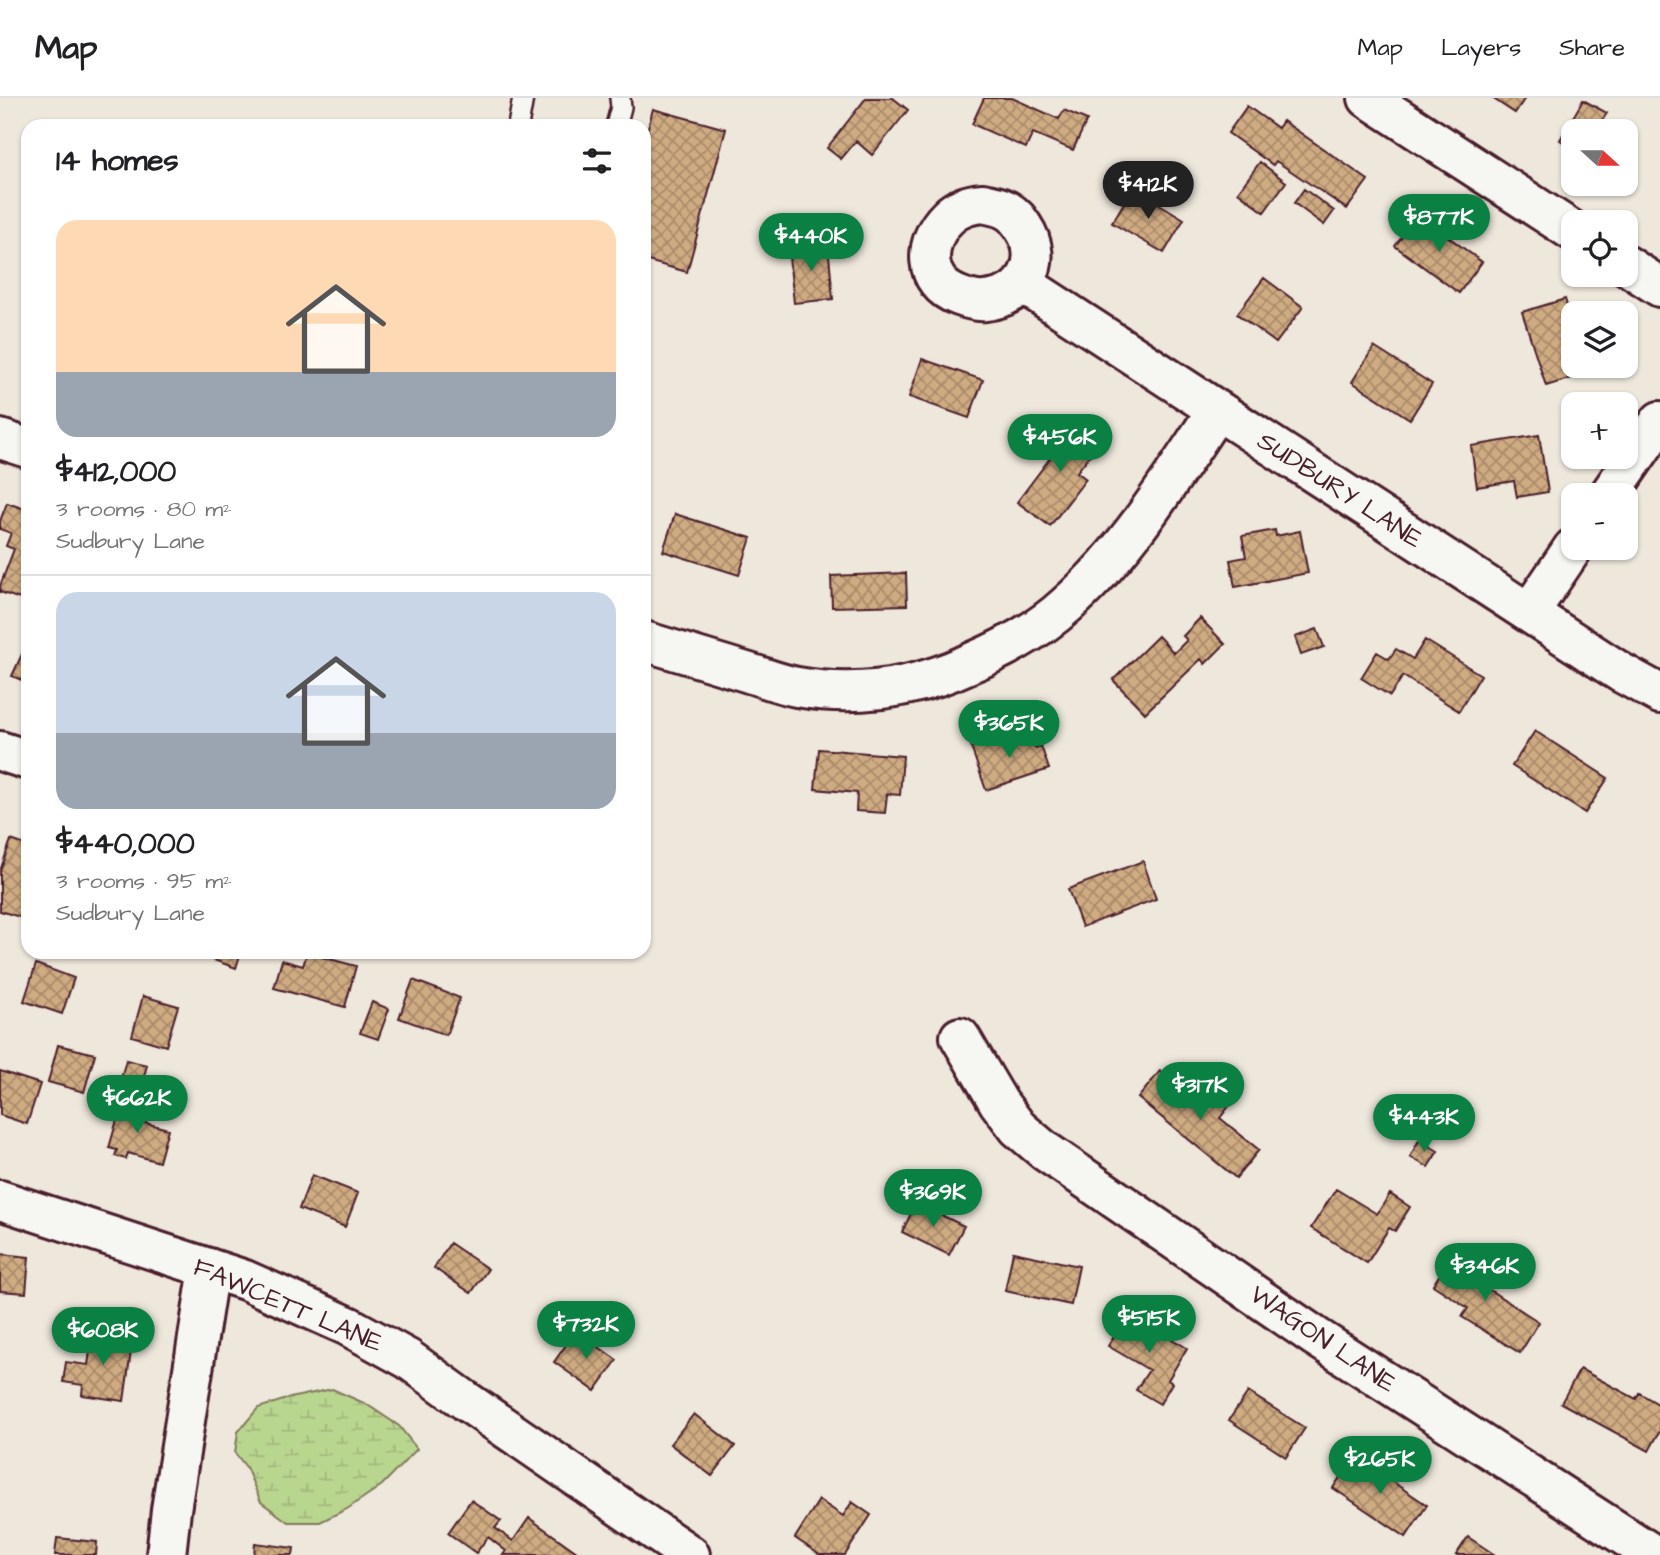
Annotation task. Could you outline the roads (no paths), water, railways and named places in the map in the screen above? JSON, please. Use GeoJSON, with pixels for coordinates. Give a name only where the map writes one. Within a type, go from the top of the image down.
{"type":"FeatureCollection","features":[{"type":"Feature","properties":{"kind":"street"},"geometry":{"type":"LineString","coordinates":[[1368,98],[1561,222]]}},
{"type":"Feature","properties":{"kind":"street"},"geometry":{"type":"LineString","coordinates":[[1638,273],[1660,287]]}},
{"type":"Feature","properties":{"kind":"street","name":"SUDBURY LANE"},"geometry":{"type":"LineString","coordinates":[[1022,283],[1620,672],[1660,694]]}},
{"type":"Feature","properties":{"kind":"street"},"geometry":{"type":"LineString","coordinates":[[651,643],[796,687],[855,692],[888,689],[945,675],[1027,634],[1055,614],[1092,580],[1144,518],[1217,410]]}},
{"type":"Feature","properties":{"kind":"street"},"geometry":{"type":"LineString","coordinates":[[1617,483],[1660,421]]}},
{"type":"Feature","properties":{"kind":"street"},"geometry":{"type":"LineString","coordinates":[[0,439],[21,446]]}},
{"type":"Feature","properties":{"kind":"street"},"geometry":{"type":"LineString","coordinates":[[1529,613],[1565,560]]}},
{"type":"Feature","properties":{"kind":"street"},"geometry":{"type":"LineString","coordinates":[[0,751],[21,758]]}},
{"type":"Feature","properties":{"kind":"street","name":"WAGON LANE"},"geometry":{"type":"LineString","coordinates":[[960,1037],[999,1103],[1018,1128],[1045,1151],[1316,1337],[1654,1555]]}},
{"type":"Feature","properties":{"kind":"street","name":"FAWCETT LANE"},"geometry":{"type":"LineString","coordinates":[[0,1200],[245,1280],[348,1326],[408,1359],[690,1555]]}},
{"type":"Feature","properties":{"kind":"street"},"geometry":{"type":"LineString","coordinates":[[166,1555],[209,1268]]}},
{"type":"Feature","properties":{"kind":"lane"},"geometry":{"type":"LineString","coordinates":[[519,119],[523,98]]}},
{"type":"Feature","properties":{"kind":"lane"},"geometry":{"type":"LineString","coordinates":[[618,119],[620,98]]}}]}
